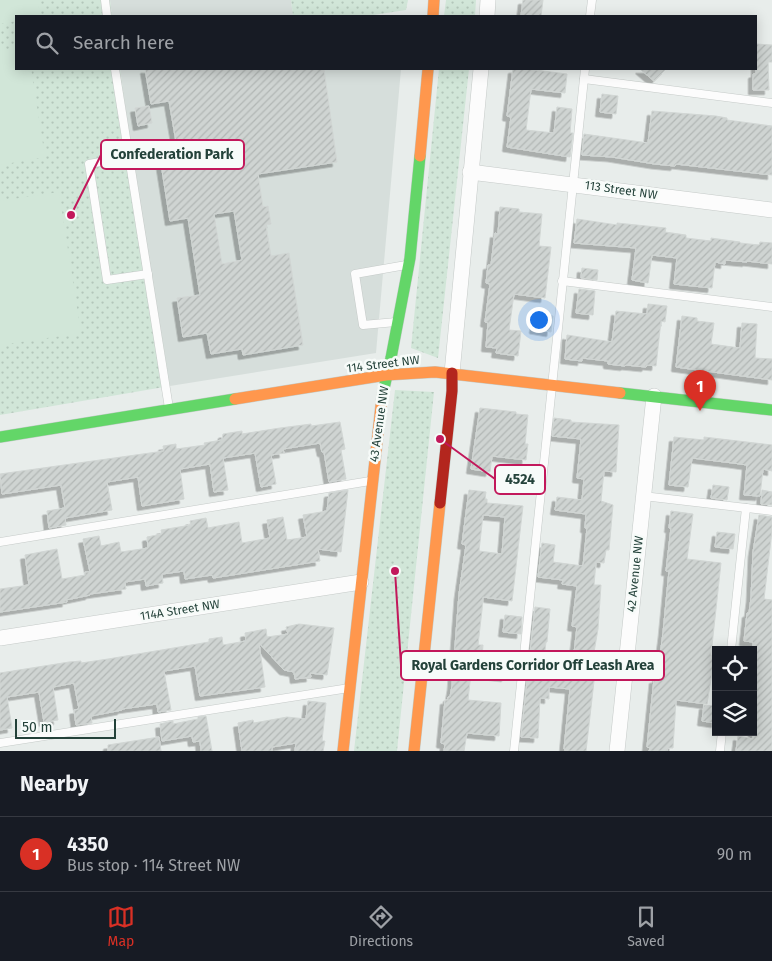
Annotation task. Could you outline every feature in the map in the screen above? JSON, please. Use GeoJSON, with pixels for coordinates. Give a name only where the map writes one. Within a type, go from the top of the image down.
{"type":"FeatureCollection","features":[{"type":"Feature","properties":{"kind":"street"},"geometry":{"type":"LineString","coordinates":[[433,15],[434,0]]}},
{"type":"Feature","properties":{"kind":"street"},"geometry":{"type":"LineString","coordinates":[[487,15],[488,0]]}},
{"type":"Feature","properties":{"kind":"street","name":"43 Avenue NW"},"geometry":{"type":"LineString","coordinates":[[343,751],[382,393],[398,322],[408,265],[428,70]]}},
{"type":"Feature","properties":{"kind":"street"},"geometry":{"type":"LineString","coordinates":[[414,751],[452,391],[470,172],[481,70]]}},
{"type":"Feature","properties":{"kind":"street","name":"113 Street NW"},"geometry":{"type":"LineString","coordinates":[[470,172],[772,210]]}},
{"type":"Feature","properties":{"kind":"street","name":"114 Street NW"},"geometry":{"type":"LineString","coordinates":[[0,436],[386,376],[435,372],[772,410]]}},
{"type":"Feature","properties":{"kind":"street","name":"42 Avenue NW"},"geometry":{"type":"LineString","coordinates":[[616,751],[654,396]]}},
{"type":"Feature","properties":{"kind":"street","name":"114A Street NW"},"geometry":{"type":"LineString","coordinates":[[0,638],[361,582]]}},
{"type":"Feature","properties":{"kind":"lane"},"geometry":{"type":"LineString","coordinates":[[105,0],[107,15]]}},
{"type":"Feature","properties":{"kind":"lane"},"geometry":{"type":"LineString","coordinates":[[590,15],[592,0]]}},
{"type":"Feature","properties":{"kind":"lane"},"geometry":{"type":"LineString","coordinates":[[115,70],[170,410]]}},
{"type":"Feature","properties":{"kind":"lane"},"geometry":{"type":"LineString","coordinates":[[514,751],[585,70]]}},
{"type":"Feature","properties":{"kind":"lane"},"geometry":{"type":"LineString","coordinates":[[584,79],[772,102]]}},
{"type":"Feature","properties":{"kind":"lane"},"geometry":{"type":"LineString","coordinates":[[129,157],[89,164],[107,280],[148,274]]}},
{"type":"Feature","properties":{"kind":"lane"},"geometry":{"type":"LineString","coordinates":[[398,322],[363,325],[355,274],[408,265]]}},
{"type":"Feature","properties":{"kind":"lane"},"geometry":{"type":"LineString","coordinates":[[562,281],[772,307]]}},
{"type":"Feature","properties":{"kind":"lane"},"geometry":{"type":"LineString","coordinates":[[0,542],[372,481]]}},
{"type":"Feature","properties":{"kind":"lane"},"geometry":{"type":"LineString","coordinates":[[643,496],[772,511]]}},
{"type":"Feature","properties":{"kind":"lane"},"geometry":{"type":"LineString","coordinates":[[731,646],[746,508]]}},
{"type":"Feature","properties":{"kind":"lane"},"geometry":{"type":"LineString","coordinates":[[0,743],[350,688]]}},
{"type":"Feature","properties":{"kind":"lane"},"geometry":{"type":"LineString","coordinates":[[720,751],[722,736]]}},
{"type":"Feature","properties":{"kind":"shaded area"},"geometry":{"type":"Polygon","coordinates":[[[110,0],[291,0],[293,15],[112,15],[110,0]]]}},
{"type":"Feature","properties":{"kind":"shaded area"},"geometry":{"type":"Polygon","coordinates":[[[120,70],[401,70],[376,353],[170,386],[120,70]]]}},
{"type":"Feature","properties":{"kind":"green space"},"geometry":{"type":"Polygon","coordinates":[[[0,0],[110,0],[112,15],[15,15],[15,70],[120,70],[130,143],[170,386],[0,415],[0,0]]]}},
{"type":"Feature","properties":{"kind":"green space"},"geometry":{"type":"Polygon","coordinates":[[[0,0],[38,0],[40,15],[15,15],[15,21],[0,24],[0,0]]]}},
{"type":"Feature","properties":{"kind":"green space"},"geometry":{"type":"Polygon","coordinates":[[[291,0],[408,0],[406,10],[374,15],[293,15],[291,0]]]}},
{"type":"Feature","properties":{"kind":"green space"},"geometry":{"type":"Polygon","coordinates":[[[446,0],[476,0],[475,15],[444,15],[446,0]]]}},
{"type":"Feature","properties":{"kind":"green space"},"geometry":{"type":"Polygon","coordinates":[[[15,49],[15,70],[31,70],[45,157],[0,165],[0,51],[15,49]]]}},
{"type":"Feature","properties":{"kind":"green space"},"geometry":{"type":"Polygon","coordinates":[[[439,70],[469,70],[438,358],[411,348],[439,70]]]}},
{"type":"Feature","properties":{"kind":"green space"},"geometry":{"type":"Polygon","coordinates":[[[59,192],[81,333],[0,345],[0,201],[59,192]]]}},
{"type":"Feature","properties":{"kind":"green space"},"geometry":{"type":"Polygon","coordinates":[[[395,390],[434,392],[397,751],[354,751],[395,390]]]}},
{"type":"Feature","properties":{"kind":"building"},"geometry":{"type":"Polygon","coordinates":[[[523,0],[543,0],[541,15],[521,15],[523,0]]]}},
{"type":"Feature","properties":{"kind":"building"},"geometry":{"type":"Polygon","coordinates":[[[757,44],[772,45],[772,62],[768,62],[769,90],[753,90],[753,74],[756,73],[757,44]]]}},
{"type":"Feature","properties":{"kind":"building"},"geometry":{"type":"Polygon","coordinates":[[[145,70],[324,70],[337,162],[258,174],[263,207],[268,206],[271,224],[266,225],[271,256],[289,253],[303,345],[243,355],[242,349],[211,354],[207,333],[183,337],[177,298],[200,295],[188,218],[170,221],[158,145],[176,142],[169,101],[151,104],[145,70]],[[234,211],[214,214],[222,264],[242,260],[234,211]]]}},
{"type":"Feature","properties":{"kind":"building"},"geometry":{"type":"Polygon","coordinates":[[[513,70],[535,70],[567,74],[565,93],[531,89],[526,130],[554,133],[557,107],[572,109],[570,133],[573,133],[570,157],[507,147],[511,117],[507,116],[513,70]]]}},
{"type":"Feature","properties":{"kind":"building"},"geometry":{"type":"Polygon","coordinates":[[[641,70],[665,70],[654,81],[641,70]]]}},
{"type":"Feature","properties":{"kind":"building"},"geometry":{"type":"Polygon","coordinates":[[[602,94],[618,96],[616,114],[600,112],[602,94]]]}},
{"type":"Feature","properties":{"kind":"building"},"geometry":{"type":"Polygon","coordinates":[[[149,106],[152,123],[138,126],[135,108],[149,106]]]}},
{"type":"Feature","properties":{"kind":"building"},"geometry":{"type":"Polygon","coordinates":[[[652,111],[716,116],[727,118],[727,120],[772,126],[772,175],[582,155],[584,134],[648,143],[652,111]]]}},
{"type":"Feature","properties":{"kind":"building"},"geometry":{"type":"Polygon","coordinates":[[[500,207],[519,209],[519,212],[542,214],[539,246],[551,247],[545,298],[514,294],[509,330],[521,331],[518,356],[496,353],[497,348],[486,347],[488,323],[485,322],[490,284],[486,283],[488,265],[491,265],[495,233],[498,234],[500,207]]]}},
{"type":"Feature","properties":{"kind":"building"},"geometry":{"type":"Polygon","coordinates":[[[577,219],[617,225],[617,223],[666,228],[665,232],[686,235],[686,238],[711,241],[711,238],[759,245],[760,242],[772,243],[772,264],[725,260],[725,264],[715,262],[712,288],[674,284],[677,258],[652,255],[648,283],[632,280],[636,248],[574,243],[577,219]]]}},
{"type":"Feature","properties":{"kind":"building"},"geometry":{"type":"Polygon","coordinates":[[[582,268],[598,270],[597,280],[581,278],[582,268]]]}},
{"type":"Feature","properties":{"kind":"building"},"geometry":{"type":"Polygon","coordinates":[[[579,289],[595,291],[593,315],[576,313],[579,289]]]}},
{"type":"Feature","properties":{"kind":"building"},"geometry":{"type":"Polygon","coordinates":[[[648,304],[667,306],[665,322],[661,321],[656,366],[625,366],[608,364],[608,361],[582,358],[582,361],[565,359],[567,335],[612,342],[616,311],[647,314],[648,304]]]}},
{"type":"Feature","properties":{"kind":"building"},"geometry":{"type":"Polygon","coordinates":[[[536,314],[553,316],[551,332],[534,329],[536,314]]]}},
{"type":"Feature","properties":{"kind":"building"},"geometry":{"type":"Polygon","coordinates":[[[682,316],[697,318],[697,321],[714,323],[711,344],[740,348],[742,323],[757,324],[755,358],[772,359],[772,380],[676,367],[682,316]]]}},
{"type":"Feature","properties":{"kind":"building"},"geometry":{"type":"Polygon","coordinates":[[[480,408],[528,415],[525,444],[528,444],[526,460],[492,456],[490,472],[471,469],[480,408]]]}},
{"type":"Feature","properties":{"kind":"building"},"geometry":{"type":"Polygon","coordinates":[[[554,418],[571,420],[571,422],[619,425],[616,472],[604,471],[601,501],[613,505],[609,550],[606,550],[604,563],[596,562],[594,585],[601,585],[598,629],[592,664],[596,664],[586,751],[565,751],[564,749],[570,689],[549,687],[549,699],[540,698],[538,738],[521,737],[535,607],[550,609],[543,667],[572,670],[577,627],[572,626],[577,586],[562,584],[563,580],[538,577],[542,543],[555,545],[553,562],[583,566],[587,528],[585,528],[586,514],[555,510],[557,497],[582,500],[584,479],[577,478],[581,439],[552,436],[554,418]]]}},
{"type":"Feature","properties":{"kind":"building"},"geometry":{"type":"Polygon","coordinates":[[[340,422],[345,449],[341,450],[346,479],[329,482],[324,452],[322,452],[320,443],[283,449],[284,453],[271,455],[276,484],[261,487],[255,453],[223,458],[228,490],[214,492],[210,464],[180,469],[184,499],[142,506],[138,477],[107,482],[112,510],[65,518],[66,525],[49,528],[47,511],[65,508],[61,485],[2,494],[0,474],[164,451],[163,446],[176,444],[176,449],[205,445],[204,443],[222,440],[223,434],[242,431],[242,434],[311,424],[311,426],[340,422]]]}},
{"type":"Feature","properties":{"kind":"building"},"geometry":{"type":"Polygon","coordinates":[[[674,437],[704,440],[704,437],[772,445],[772,471],[763,469],[760,496],[744,495],[747,465],[692,458],[688,487],[669,485],[674,437]]]}},
{"type":"Feature","properties":{"kind":"building"},"geometry":{"type":"Polygon","coordinates":[[[713,485],[729,487],[727,500],[711,498],[713,485]]]}},
{"type":"Feature","properties":{"kind":"building"},"geometry":{"type":"Polygon","coordinates":[[[348,490],[341,552],[318,549],[320,561],[213,578],[212,575],[185,579],[184,571],[162,574],[163,583],[146,586],[145,579],[125,582],[126,589],[90,594],[66,600],[67,602],[0,612],[0,589],[29,585],[25,555],[57,549],[62,579],[85,575],[85,572],[90,572],[83,539],[99,536],[101,546],[119,542],[121,552],[148,548],[147,537],[162,534],[161,530],[191,525],[190,521],[206,518],[208,528],[239,522],[242,543],[270,538],[267,520],[283,517],[287,540],[307,537],[303,515],[327,511],[329,493],[348,490]]]}},
{"type":"Feature","properties":{"kind":"building"},"geometry":{"type":"Polygon","coordinates":[[[469,490],[486,492],[485,499],[487,499],[487,503],[523,506],[512,601],[483,597],[478,645],[483,645],[482,658],[507,661],[506,677],[471,673],[468,700],[501,703],[499,736],[467,733],[464,751],[444,751],[445,744],[441,743],[445,700],[448,700],[448,697],[450,697],[452,686],[459,594],[466,545],[462,544],[469,490]],[[483,515],[479,551],[502,554],[505,517],[483,515]]]}},
{"type":"Feature","properties":{"kind":"building"},"geometry":{"type":"Polygon","coordinates":[[[762,490],[772,492],[772,505],[761,504],[762,490]]]}},
{"type":"Feature","properties":{"kind":"building"},"geometry":{"type":"Polygon","coordinates":[[[671,511],[693,514],[687,559],[721,563],[711,655],[712,673],[707,704],[676,700],[673,748],[667,748],[667,751],[649,751],[650,748],[647,747],[654,679],[657,679],[669,571],[666,571],[671,528],[669,528],[671,511]]]}},
{"type":"Feature","properties":{"kind":"building"},"geometry":{"type":"Polygon","coordinates":[[[759,515],[772,517],[764,599],[772,600],[772,751],[736,751],[738,736],[753,739],[753,736],[757,736],[757,646],[753,646],[753,642],[744,641],[747,613],[749,613],[751,598],[753,552],[759,515]]]}},
{"type":"Feature","properties":{"kind":"building"},"geometry":{"type":"Polygon","coordinates":[[[717,532],[735,534],[733,549],[715,547],[717,532]]]}},
{"type":"Feature","properties":{"kind":"building"},"geometry":{"type":"Polygon","coordinates":[[[505,615],[522,617],[521,634],[503,632],[505,615]]]}},
{"type":"Feature","properties":{"kind":"building"},"geometry":{"type":"Polygon","coordinates":[[[299,624],[334,628],[327,675],[310,673],[311,677],[295,679],[294,672],[284,670],[259,643],[265,687],[200,696],[195,666],[164,671],[171,710],[158,712],[157,704],[122,709],[91,716],[92,723],[76,725],[74,710],[79,709],[74,683],[53,687],[58,720],[44,722],[39,692],[7,697],[12,728],[0,730],[0,673],[69,662],[81,661],[81,663],[108,659],[209,642],[209,639],[222,637],[223,645],[246,641],[245,633],[266,629],[267,637],[288,634],[286,627],[299,624]]]}},
{"type":"Feature","properties":{"kind":"building"},"geometry":{"type":"Polygon","coordinates":[[[308,701],[326,703],[322,741],[325,741],[323,751],[295,751],[296,743],[272,747],[272,751],[242,751],[238,723],[253,720],[254,723],[287,717],[306,719],[308,701]]]}},
{"type":"Feature","properties":{"kind":"building"},"geometry":{"type":"Polygon","coordinates":[[[704,705],[712,706],[712,722],[702,721],[704,705]]]}},
{"type":"Feature","properties":{"kind":"building"},"geometry":{"type":"Polygon","coordinates":[[[206,716],[212,751],[201,751],[200,741],[193,742],[192,736],[162,741],[160,724],[173,721],[173,724],[206,716]]]}},
{"type":"Feature","properties":{"kind":"building"},"geometry":{"type":"Polygon","coordinates":[[[159,737],[161,751],[108,751],[108,745],[159,737]]]}},
{"type":"Feature","properties":{"kind":"traffic: fast"},"geometry":{"type":"LineString","coordinates":[[382,397],[410,258],[420,156]]}},
{"type":"Feature","properties":{"kind":"traffic: fast"},"geometry":{"type":"LineString","coordinates":[[620,393],[772,410]]}},
{"type":"Feature","properties":{"kind":"traffic: fast"},"geometry":{"type":"LineString","coordinates":[[0,437],[235,399]]}},
{"type":"Feature","properties":{"kind":"traffic: slow"},"geometry":{"type":"LineString","coordinates":[[433,15],[434,0]]}},
{"type":"Feature","properties":{"kind":"traffic: slow"},"geometry":{"type":"LineString","coordinates":[[420,156],[428,70]]}},
{"type":"Feature","properties":{"kind":"traffic: slow"},"geometry":{"type":"LineString","coordinates":[[235,399],[386,375],[435,372],[620,393]]}},
{"type":"Feature","properties":{"kind":"traffic: slow"},"geometry":{"type":"LineString","coordinates":[[343,751],[382,397]]}},
{"type":"Feature","properties":{"kind":"traffic: slow"},"geometry":{"type":"LineString","coordinates":[[414,751],[440,503]]}},
{"type":"Feature","properties":{"kind":"traffic: jam"},"geometry":{"type":"LineString","coordinates":[[440,503],[452,391],[452,373]]}},
{"type":"Feature","properties":{"kind":"place","name":"Confederation Park"},"geometry":{"type":"Point","coordinates":[71,215]}},
{"type":"Feature","properties":{"kind":"place","name":"4350"},"geometry":{"type":"Point","coordinates":[700,411]}},
{"type":"Feature","properties":{"kind":"place","name":"4524"},"geometry":{"type":"Point","coordinates":[440,439]}},
{"type":"Feature","properties":{"kind":"place","name":"Royal Gardens Corridor Off Leash Area"},"geometry":{"type":"Point","coordinates":[395,571]}}]}
